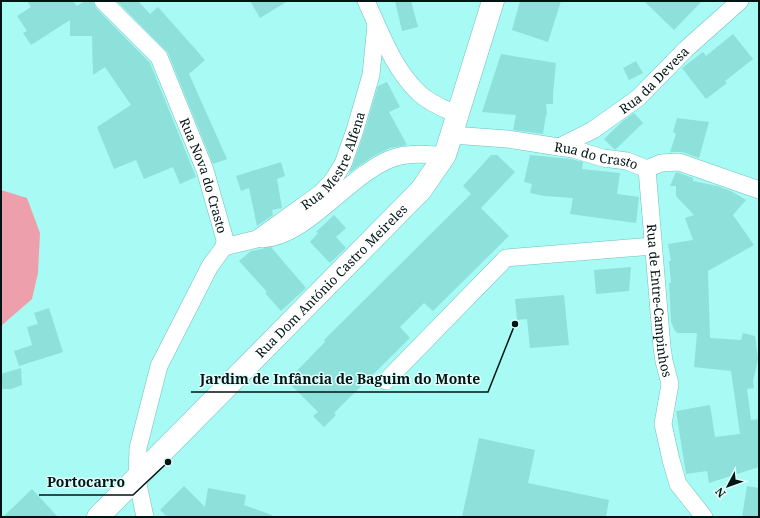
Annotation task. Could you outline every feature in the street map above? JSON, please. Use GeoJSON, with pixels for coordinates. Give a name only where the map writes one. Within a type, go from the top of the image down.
{"type":"FeatureCollection","features":[{"type":"Feature","properties":{"kind":"main road","name":"Rua Dom António Castro Meireles"},"geometry":{"type":"LineString","coordinates":[[98,517],[421,190],[448,145],[493,1]]}},
{"type":"Feature","properties":{"kind":"street","name":"Rua Nova do Crasto"},"geometry":{"type":"LineString","coordinates":[[103,1],[160,57],[205,170],[225,240],[224,247],[210,266],[159,366],[138,448],[137,479],[145,517]]}},
{"type":"Feature","properties":{"kind":"street"},"geometry":{"type":"LineString","coordinates":[[366,1],[374,14],[384,43],[400,69],[420,94],[437,105],[458,115]]}},
{"type":"Feature","properties":{"kind":"street","name":"Rua da Devesa"},"geometry":{"type":"LineString","coordinates":[[559,147],[593,130],[638,98],[686,49],[740,1]]}},
{"type":"Feature","properties":{"kind":"street","name":"Rua Mestre Alfena"},"geometry":{"type":"LineString","coordinates":[[224,247],[258,239],[321,193],[333,180],[343,164],[355,130],[371,75],[374,14]]}},
{"type":"Feature","properties":{"kind":"street","name":"Rua do Crasto"},"geometry":{"type":"LineString","coordinates":[[258,239],[268,239],[282,235],[301,224],[367,172],[393,158],[448,145],[507,139],[559,147],[603,158],[627,161],[647,169],[661,162],[679,162],[759,190]]}},
{"type":"Feature","properties":{"kind":"street","name":"Rua de Entre-Campinhos"},"geometry":{"type":"LineString","coordinates":[[647,169],[662,347],[670,384],[663,424],[678,484],[704,517]]}},
{"type":"Feature","properties":{"kind":"street"},"geometry":{"type":"LineString","coordinates":[[386,382],[506,258],[653,246]]}},
{"type":"Feature","properties":{"kind":"shaded area"},"geometry":{"type":"Polygon","coordinates":[[[1,190],[27,198],[40,233],[38,273],[32,299],[1,326],[1,190]]]}},
{"type":"Feature","properties":{"kind":"building"},"geometry":{"type":"Polygon","coordinates":[[[27,1],[73,1],[77,6],[85,1],[93,1],[96,8],[150,63],[196,177],[180,184],[173,167],[144,179],[136,160],[114,169],[97,127],[131,105],[105,67],[93,75],[92,36],[70,36],[70,20],[31,45],[23,33],[27,31],[17,16],[31,7],[27,1]]]}},
{"type":"Feature","properties":{"kind":"building"},"geometry":{"type":"Polygon","coordinates":[[[117,1],[138,1],[150,14],[158,7],[205,60],[189,74],[227,159],[213,164],[168,53],[117,1]]]}},
{"type":"Feature","properties":{"kind":"building"},"geometry":{"type":"Polygon","coordinates":[[[250,1],[288,1],[260,18],[250,1]]]}},
{"type":"Feature","properties":{"kind":"building"},"geometry":{"type":"Polygon","coordinates":[[[395,1],[411,1],[418,27],[402,31],[395,1]]]}},
{"type":"Feature","properties":{"kind":"building"},"geometry":{"type":"Polygon","coordinates":[[[520,1],[561,1],[548,42],[512,30],[520,1]]]}},
{"type":"Feature","properties":{"kind":"building"},"geometry":{"type":"Polygon","coordinates":[[[644,1],[702,1],[674,30],[644,1]]]}},
{"type":"Feature","properties":{"kind":"building"},"geometry":{"type":"Polygon","coordinates":[[[733,34],[753,59],[725,81],[727,83],[706,99],[682,68],[703,52],[706,56],[733,34]]]}},
{"type":"Feature","properties":{"kind":"building"},"geometry":{"type":"Polygon","coordinates":[[[501,54],[556,63],[553,104],[546,104],[547,115],[543,134],[513,130],[516,115],[482,112],[501,54]]]}},
{"type":"Feature","properties":{"kind":"building"},"geometry":{"type":"Polygon","coordinates":[[[636,61],[643,73],[629,80],[623,68],[636,61]]]}},
{"type":"Feature","properties":{"kind":"building"},"geometry":{"type":"Polygon","coordinates":[[[387,82],[400,107],[389,112],[407,145],[390,148],[372,157],[349,173],[364,133],[378,86],[387,82]]]}},
{"type":"Feature","properties":{"kind":"building"},"geometry":{"type":"Polygon","coordinates":[[[634,113],[643,123],[616,149],[614,149],[604,139],[624,120],[634,113]]]}},
{"type":"Feature","properties":{"kind":"building"},"geometry":{"type":"Polygon","coordinates":[[[677,118],[709,122],[699,158],[682,152],[670,152],[676,134],[673,132],[677,118]]]}},
{"type":"Feature","properties":{"kind":"building"},"geometry":{"type":"Polygon","coordinates":[[[491,155],[497,155],[515,172],[481,208],[509,236],[433,311],[424,303],[400,327],[410,338],[334,413],[336,415],[324,427],[313,416],[318,412],[287,381],[325,342],[324,340],[471,194],[463,186],[491,155]]]}},
{"type":"Feature","properties":{"kind":"building"},"geometry":{"type":"Polygon","coordinates":[[[530,155],[571,159],[583,162],[582,169],[620,173],[617,194],[639,197],[636,223],[570,214],[573,198],[544,196],[530,193],[532,184],[524,182],[530,155]]]}},
{"type":"Feature","properties":{"kind":"building"},"geometry":{"type":"Polygon","coordinates":[[[281,162],[285,176],[277,179],[282,208],[272,210],[273,215],[257,226],[249,188],[241,191],[236,176],[281,162]]]}},
{"type":"Feature","properties":{"kind":"building"},"geometry":{"type":"Polygon","coordinates":[[[676,172],[693,178],[693,181],[717,186],[731,191],[746,200],[733,215],[754,245],[708,271],[710,338],[741,340],[743,333],[755,336],[758,359],[753,381],[754,388],[747,389],[751,420],[759,419],[759,467],[709,483],[707,471],[686,474],[676,411],[710,405],[715,437],[740,434],[731,371],[694,367],[697,333],[677,333],[671,322],[669,283],[671,283],[669,261],[671,261],[668,244],[693,240],[685,218],[694,215],[676,196],[676,186],[670,186],[676,172]]]}},
{"type":"Feature","properties":{"kind":"building"},"geometry":{"type":"Polygon","coordinates":[[[334,215],[346,228],[336,237],[346,248],[330,263],[310,242],[318,233],[316,232],[334,215]]]}},
{"type":"Feature","properties":{"kind":"building"},"geometry":{"type":"Polygon","coordinates":[[[271,247],[306,288],[281,311],[265,293],[267,292],[239,261],[251,251],[271,247]]]}},
{"type":"Feature","properties":{"kind":"building"},"geometry":{"type":"Polygon","coordinates":[[[631,267],[629,291],[596,294],[594,270],[631,267]]]}},
{"type":"Feature","properties":{"kind":"building"},"geometry":{"type":"Polygon","coordinates":[[[564,295],[569,345],[530,348],[527,319],[517,320],[515,299],[564,295]]]}},
{"type":"Feature","properties":{"kind":"building"},"geometry":{"type":"Polygon","coordinates":[[[49,308],[63,352],[19,366],[14,351],[32,345],[27,327],[38,324],[34,313],[49,308]]]}},
{"type":"Feature","properties":{"kind":"building"},"geometry":{"type":"Polygon","coordinates":[[[21,368],[22,385],[11,389],[1,389],[1,374],[21,368]]]}},
{"type":"Feature","properties":{"kind":"building"},"geometry":{"type":"Polygon","coordinates":[[[479,438],[535,450],[528,483],[609,500],[606,517],[462,517],[479,438]]]}},
{"type":"Feature","properties":{"kind":"building"},"geometry":{"type":"Polygon","coordinates":[[[184,486],[205,507],[208,488],[246,495],[244,505],[272,515],[271,517],[167,517],[160,510],[184,486]]]}},
{"type":"Feature","properties":{"kind":"building"},"geometry":{"type":"Polygon","coordinates":[[[747,486],[759,488],[759,517],[742,517],[747,486]]]}},
{"type":"Feature","properties":{"kind":"building"},"geometry":{"type":"Polygon","coordinates":[[[32,489],[58,517],[3,517],[32,489]]]}},
{"type":"Feature","properties":{"kind":"place","name":"Jardim de Infância de Baguim do Monte"},"geometry":{"type":"Point","coordinates":[515,324]}},
{"type":"Feature","properties":{"kind":"place","name":"Portocarro"},"geometry":{"type":"Point","coordinates":[168,462]}}]}
